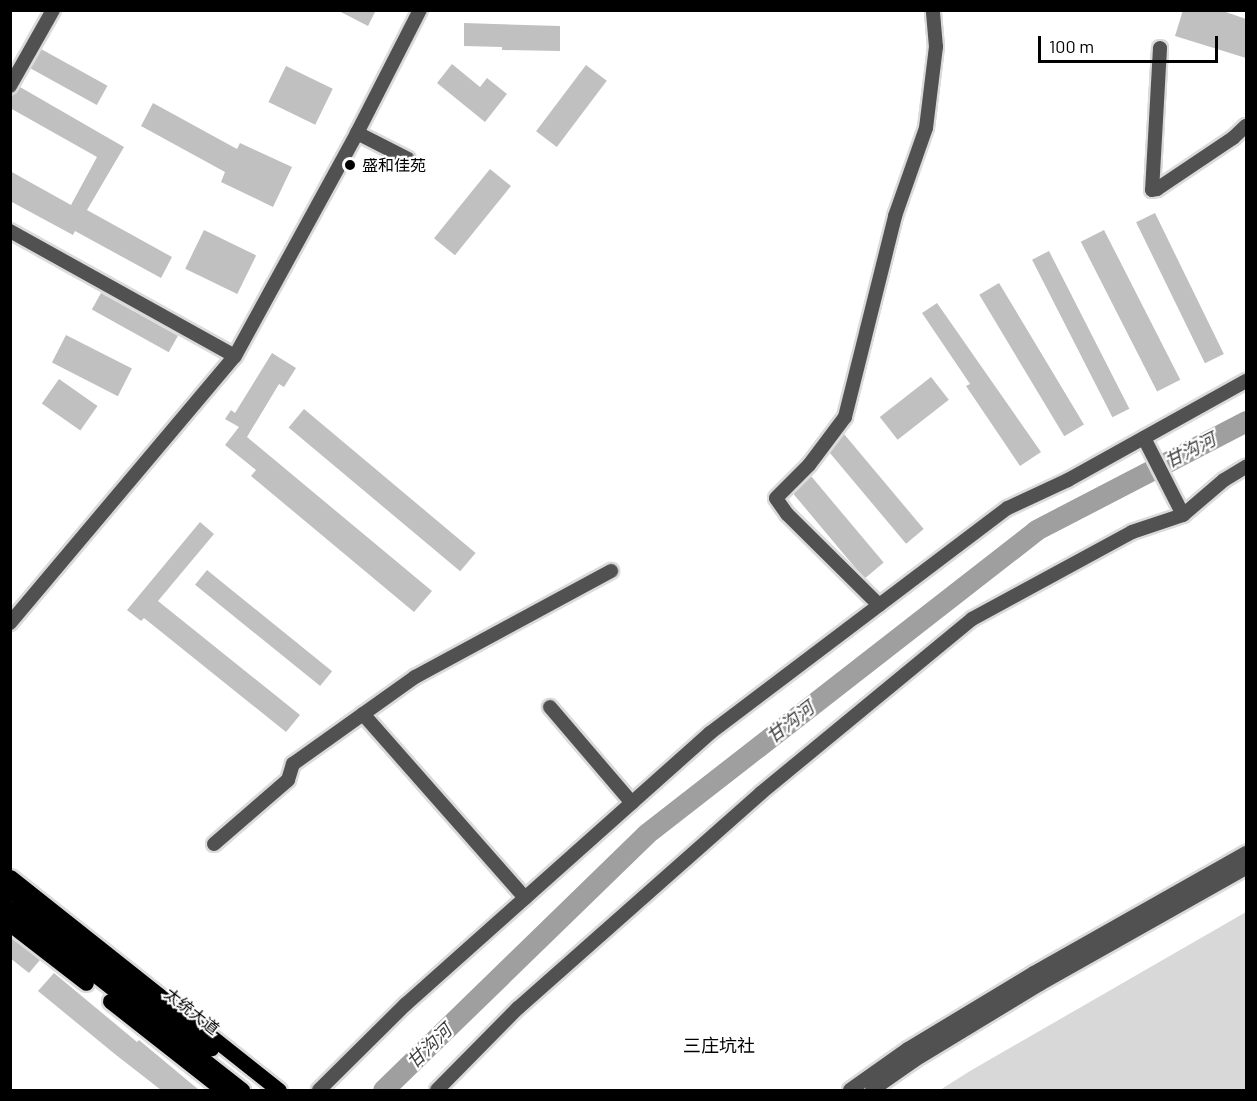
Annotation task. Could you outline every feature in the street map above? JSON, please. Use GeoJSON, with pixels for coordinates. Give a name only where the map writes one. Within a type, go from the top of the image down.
{"type":"FeatureCollection","features":[{"type":"Feature","properties":{"kind":"main road"},"geometry":{"type":"LineString","coordinates":[[10,877],[279,1090]]}},
{"type":"Feature","properties":{"kind":"main road"},"geometry":{"type":"LineString","coordinates":[[10,890],[93,967]]}},
{"type":"Feature","properties":{"kind":"main road"},"geometry":{"type":"LineString","coordinates":[[10,908],[93,967]]}},
{"type":"Feature","properties":{"kind":"main road"},"geometry":{"type":"LineString","coordinates":[[10,924],[223,1090]]}},
{"type":"Feature","properties":{"kind":"main road","name":"太统大道"},"geometry":{"type":"LineString","coordinates":[[93,967],[242,1090]]}},
{"type":"Feature","properties":{"kind":"main road","name":"太统大道"},"geometry":{"type":"LineString","coordinates":[[93,967],[265,1090]]}},
{"type":"Feature","properties":{"kind":"street"},"geometry":{"type":"LineString","coordinates":[[10,86],[53,10]]}},
{"type":"Feature","properties":{"kind":"street"},"geometry":{"type":"LineString","coordinates":[[10,623],[235,356],[357,133],[420,10]]}},
{"type":"Feature","properties":{"kind":"street"},"geometry":{"type":"LineString","coordinates":[[879,605],[787,514],[776,498],[809,465],[845,417],[895,216],[926,128],[936,47],[933,10]]}},
{"type":"Feature","properties":{"kind":"street"},"geometry":{"type":"LineString","coordinates":[[1160,48],[1152,190],[1157,189],[1233,138],[1246,126]]}},
{"type":"Feature","properties":{"kind":"street"},"geometry":{"type":"LineString","coordinates":[[357,133],[408,159]]}},
{"type":"Feature","properties":{"kind":"street"},"geometry":{"type":"LineString","coordinates":[[10,231],[235,356]]}},
{"type":"Feature","properties":{"kind":"street"},"geometry":{"type":"LineString","coordinates":[[319,1090],[406,1004],[710,733],[1008,508],[1068,480],[1246,381]]}},
{"type":"Feature","properties":{"kind":"street"},"geometry":{"type":"LineString","coordinates":[[1144,438],[1183,515]]}},
{"type":"Feature","properties":{"kind":"street"},"geometry":{"type":"LineString","coordinates":[[436,1090],[518,1008],[746,806],[972,619],[1132,532],[1183,515],[1224,480],[1246,467]]}},
{"type":"Feature","properties":{"kind":"street"},"geometry":{"type":"LineString","coordinates":[[214,844],[288,780],[293,764],[415,677],[611,571]]}},
{"type":"Feature","properties":{"kind":"street"},"geometry":{"type":"LineString","coordinates":[[550,707],[632,803]]}},
{"type":"Feature","properties":{"kind":"street"},"geometry":{"type":"LineString","coordinates":[[363,714],[525,898]]}},
{"type":"Feature","properties":{"kind":"street"},"geometry":{"type":"LineString","coordinates":[[850,1090],[908,1049],[1024,979],[1246,853]]}},
{"type":"Feature","properties":{"kind":"street"},"geometry":{"type":"LineString","coordinates":[[872,1090],[915,1060],[1040,984],[1246,868]]}},
{"type":"Feature","properties":{"kind":"shaded area"},"geometry":{"type":"Polygon","coordinates":[[[1246,912],[1246,1090],[940,1090],[970,1071],[1246,912]]]}},
{"type":"Feature","properties":{"kind":"building"},"geometry":{"type":"Polygon","coordinates":[[[337,10],[376,10],[368,26],[337,10]]]}},
{"type":"Feature","properties":{"kind":"building"},"geometry":{"type":"Polygon","coordinates":[[[1183,10],[1220,10],[1246,19],[1246,58],[1175,36],[1183,10]]]}},
{"type":"Feature","properties":{"kind":"building"},"geometry":{"type":"Polygon","coordinates":[[[464,23],[560,26],[560,51],[502,50],[502,47],[464,46],[464,23]]]}},
{"type":"Feature","properties":{"kind":"building"},"geometry":{"type":"Polygon","coordinates":[[[41,49],[107,86],[97,105],[30,68],[41,49]]]}},
{"type":"Feature","properties":{"kind":"building"},"geometry":{"type":"Polygon","coordinates":[[[452,64],[480,87],[487,78],[507,94],[485,122],[437,83],[452,64]]]}},
{"type":"Feature","properties":{"kind":"building"},"geometry":{"type":"Polygon","coordinates":[[[586,65],[607,81],[557,147],[536,131],[586,65]]]}},
{"type":"Feature","properties":{"kind":"building"},"geometry":{"type":"Polygon","coordinates":[[[286,66],[333,89],[315,125],[268,102],[286,66]]]}},
{"type":"Feature","properties":{"kind":"building"},"geometry":{"type":"Polygon","coordinates":[[[20,87],[124,147],[87,210],[172,257],[161,278],[75,231],[73,235],[10,201],[10,171],[71,205],[97,157],[10,108],[10,98],[20,87]]]}},
{"type":"Feature","properties":{"kind":"building"},"geometry":{"type":"Polygon","coordinates":[[[153,103],[237,149],[240,143],[292,167],[273,207],[221,182],[225,172],[141,126],[153,103]]]}},
{"type":"Feature","properties":{"kind":"building"},"geometry":{"type":"Polygon","coordinates":[[[490,169],[511,186],[455,255],[434,238],[490,169]]]}},
{"type":"Feature","properties":{"kind":"building"},"geometry":{"type":"Polygon","coordinates":[[[1155,213],[1224,354],[1205,363],[1136,222],[1155,213]]]}},
{"type":"Feature","properties":{"kind":"building"},"geometry":{"type":"Polygon","coordinates":[[[204,230],[256,255],[237,294],[185,269],[204,230]]]}},
{"type":"Feature","properties":{"kind":"building"},"geometry":{"type":"Polygon","coordinates":[[[1104,230],[1180,380],[1157,391],[1081,242],[1104,230]]]}},
{"type":"Feature","properties":{"kind":"building"},"geometry":{"type":"Polygon","coordinates":[[[1049,251],[1129,409],[1112,417],[1032,260],[1049,251]]]}},
{"type":"Feature","properties":{"kind":"building"},"geometry":{"type":"Polygon","coordinates":[[[999,283],[1084,424],[1064,436],[979,295],[999,283]]]}},
{"type":"Feature","properties":{"kind":"building"},"geometry":{"type":"Polygon","coordinates":[[[101,293],[178,336],[169,352],[92,310],[101,293]]]}},
{"type":"Feature","properties":{"kind":"building"},"geometry":{"type":"Polygon","coordinates":[[[937,303],[1041,452],[1020,466],[966,386],[970,384],[922,313],[937,303]]]}},
{"type":"Feature","properties":{"kind":"building"},"geometry":{"type":"Polygon","coordinates":[[[66,335],[132,369],[118,396],[52,363],[66,335]]]}},
{"type":"Feature","properties":{"kind":"building"},"geometry":{"type":"Polygon","coordinates":[[[272,353],[296,368],[284,387],[279,384],[247,437],[432,591],[414,612],[251,476],[256,470],[225,445],[239,427],[225,419],[231,410],[235,413],[272,353]]]}},
{"type":"Feature","properties":{"kind":"building"},"geometry":{"type":"Polygon","coordinates":[[[931,377],[949,400],[898,440],[880,417],[931,377]]]}},
{"type":"Feature","properties":{"kind":"building"},"geometry":{"type":"Polygon","coordinates":[[[59,379],[98,406],[80,431],[42,404],[59,379]]]}},
{"type":"Feature","properties":{"kind":"building"},"geometry":{"type":"Polygon","coordinates":[[[304,409],[476,553],[460,571],[289,427],[304,409]]]}},
{"type":"Feature","properties":{"kind":"building"},"geometry":{"type":"Polygon","coordinates":[[[844,434],[924,529],[906,544],[826,449],[844,434]]]}},
{"type":"Feature","properties":{"kind":"building"},"geometry":{"type":"Polygon","coordinates":[[[811,476],[884,563],[864,579],[792,492],[811,476]]]}},
{"type":"Feature","properties":{"kind":"building"},"geometry":{"type":"Polygon","coordinates":[[[200,522],[214,534],[158,601],[300,715],[286,732],[144,618],[141,621],[127,610],[200,522]]]}},
{"type":"Feature","properties":{"kind":"building"},"geometry":{"type":"Polygon","coordinates":[[[207,570],[332,671],[320,686],[195,585],[207,570]]]}},
{"type":"Feature","properties":{"kind":"building"},"geometry":{"type":"Polygon","coordinates":[[[10,937],[40,960],[29,973],[10,958],[10,937]]]}},
{"type":"Feature","properties":{"kind":"building"},"geometry":{"type":"Polygon","coordinates":[[[54,973],[199,1090],[161,1090],[116,1055],[38,991],[54,973]]]}},
{"type":"Feature","properties":{"kind":"waterway","name":"甘沟河"},"geometry":{"type":"LineString","coordinates":[[383,1090],[646,834],[1036,530],[1246,421]]}},
{"type":"Feature","properties":{"kind":"place","name":"盛和佳苑"},"geometry":{"type":"Point","coordinates":[350,165]}},
{"type":"Feature","properties":{"kind":"district","name":"三庄坑社"},"geometry":{"type":"Point","coordinates":[719,1045]}}]}
